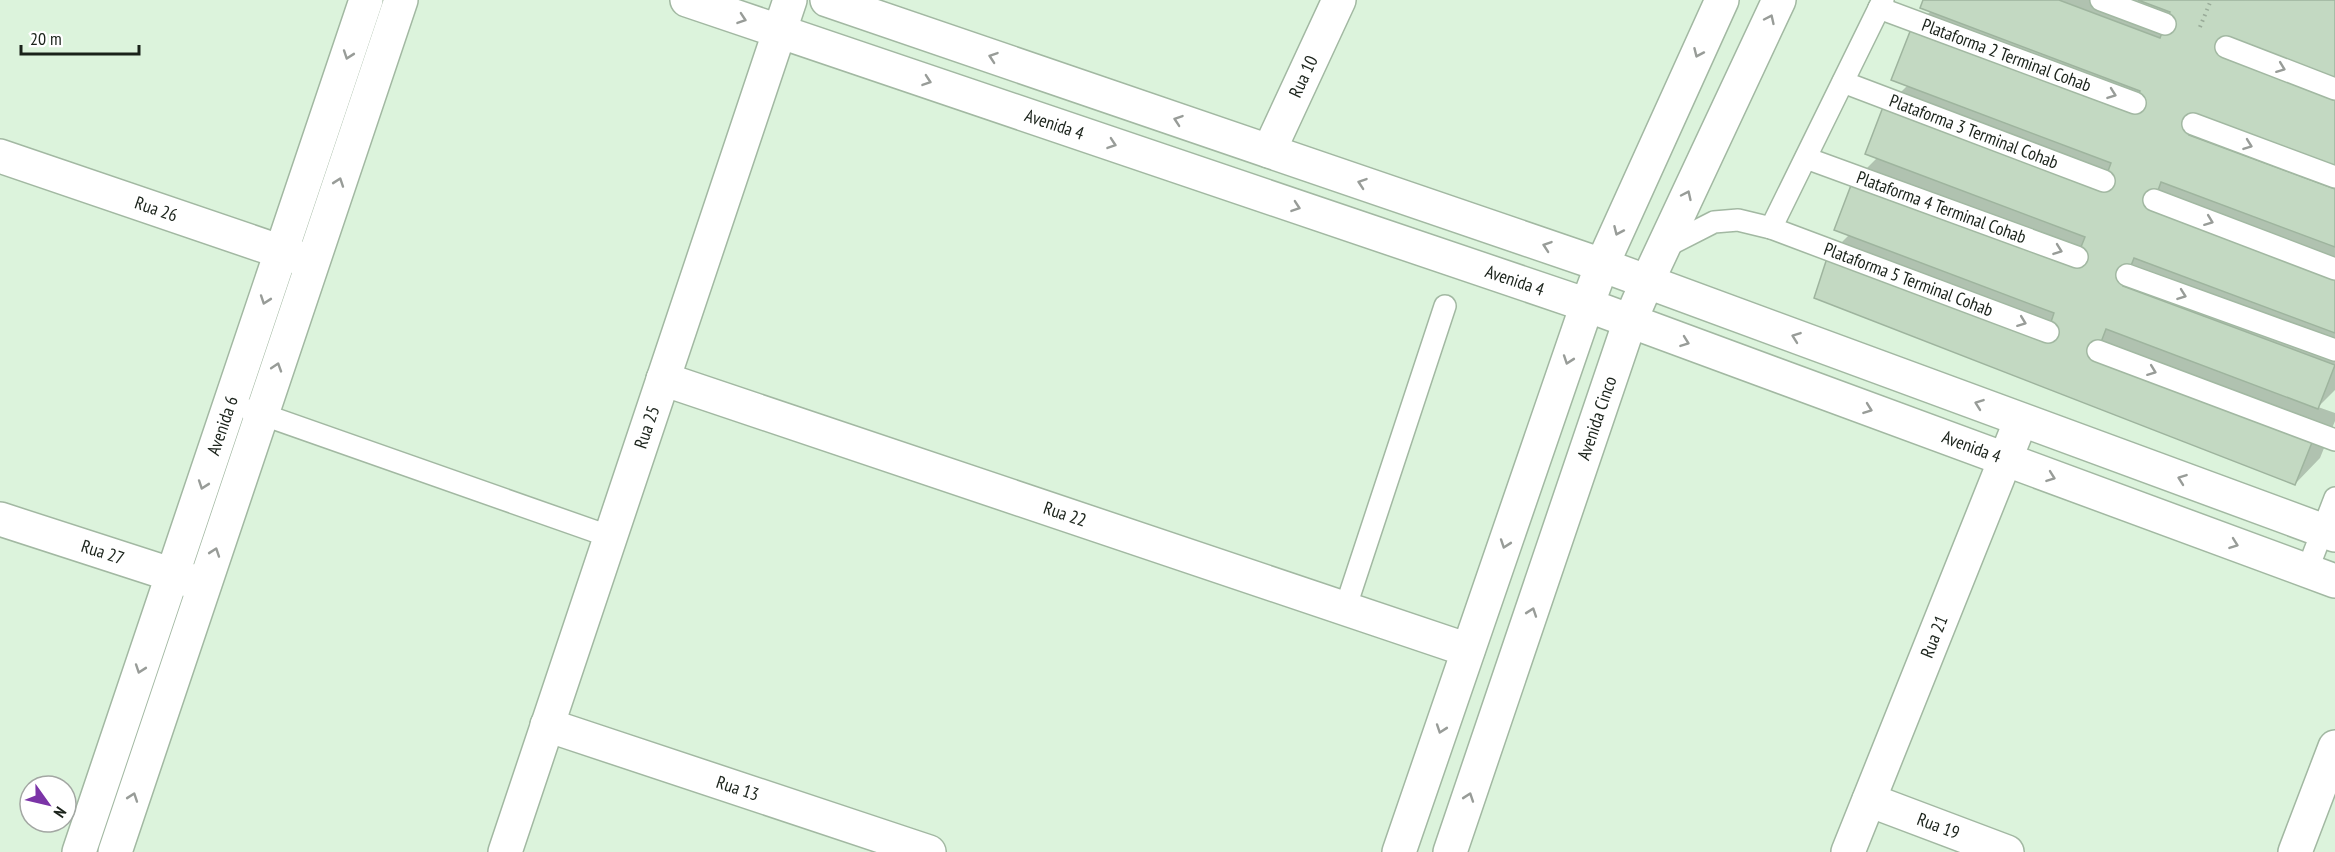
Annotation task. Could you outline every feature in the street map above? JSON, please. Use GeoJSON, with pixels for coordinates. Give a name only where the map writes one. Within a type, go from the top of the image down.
{"type":"FeatureCollection","features":[{"type":"Feature","properties":{"kind":"street","name":"Avenida 6"},"geometry":{"type":"LineString","coordinates":[[79,852],[366,0]]}},
{"type":"Feature","properties":{"kind":"street","name":"Avenida 6"},"geometry":{"type":"LineString","coordinates":[[115,852],[401,0]]}},
{"type":"Feature","properties":{"kind":"street","name":"Avenida 4"},"geometry":{"type":"LineString","coordinates":[[687,0],[1587,305],[2321,576]]}},
{"type":"Feature","properties":{"kind":"street","name":"Rua 25"},"geometry":{"type":"LineString","coordinates":[[505,852],[790,0]]}},
{"type":"Feature","properties":{"kind":"street"},"geometry":{"type":"LineString","coordinates":[[827,0],[1602,265],[2329,533]]}},
{"type":"Feature","properties":{"kind":"street"},"geometry":{"type":"LineString","coordinates":[[878,0],[925,34]]}},
{"type":"Feature","properties":{"kind":"street","name":"Rua 10"},"geometry":{"type":"LineString","coordinates":[[1269,151],[1339,0]]}},
{"type":"Feature","properties":{"kind":"street"},"geometry":{"type":"LineString","coordinates":[[1399,852],[1602,265],[1722,0]]}},
{"type":"Feature","properties":{"kind":"street","name":"Avenida Cinco"},"geometry":{"type":"LineString","coordinates":[[1450,852],[1630,321],[1779,0]]}},
{"type":"Feature","properties":{"kind":"street","name":"Rua 26"},"geometry":{"type":"LineString","coordinates":[[0,156],[312,262]]}},
{"type":"Feature","properties":{"kind":"street","name":"Rua 22"},"geometry":{"type":"LineString","coordinates":[[663,379],[1468,650]]}},
{"type":"Feature","properties":{"kind":"street","name":"Rua 21"},"geometry":{"type":"LineString","coordinates":[[1848,852],[2021,420]]}},
{"type":"Feature","properties":{"kind":"street","name":"Rua 27"},"geometry":{"type":"LineString","coordinates":[[0,519],[204,585]]}},
{"type":"Feature","properties":{"kind":"street","name":"Rua 13"},"geometry":{"type":"LineString","coordinates":[[547,725],[929,852]]}},
{"type":"Feature","properties":{"kind":"street"},"geometry":{"type":"LineString","coordinates":[[2295,852],[2335,747]]}},
{"type":"Feature","properties":{"kind":"street","name":"Rua 19"},"geometry":{"type":"LineString","coordinates":[[1869,800],[2007,852]]}},
{"type":"Feature","properties":{"kind":"lane"},"geometry":{"type":"LineString","coordinates":[[2101,0],[2165,24]]}},
{"type":"Feature","properties":{"kind":"lane"},"geometry":{"type":"LineString","coordinates":[[1771,228],[1881,4]]}},
{"type":"Feature","properties":{"kind":"lane","name":"Plataforma 2 Terminal Cohab"},"geometry":{"type":"LineString","coordinates":[[1881,4],[2135,103]]}},
{"type":"Feature","properties":{"kind":"lane"},"geometry":{"type":"LineString","coordinates":[[2226,47],[2335,88]]}},
{"type":"Feature","properties":{"kind":"lane","name":"Plataforma 3 Terminal Cohab"},"geometry":{"type":"LineString","coordinates":[[1843,82],[2104,181]]}},
{"type":"Feature","properties":{"kind":"lane"},"geometry":{"type":"LineString","coordinates":[[2193,124],[2335,177]]}},
{"type":"Feature","properties":{"kind":"lane","name":"Plataforma 4 Terminal Cohab"},"geometry":{"type":"LineString","coordinates":[[1806,158],[2078,257]]}},
{"type":"Feature","properties":{"kind":"lane"},"geometry":{"type":"LineString","coordinates":[[2154,200],[2335,269]]}},
{"type":"Feature","properties":{"kind":"lane","name":"Plataforma 5 Terminal Cohab"},"geometry":{"type":"LineString","coordinates":[[1662,248],[1714,222],[1738,220],[1771,228],[2048,332]]}},
{"type":"Feature","properties":{"kind":"lane"},"geometry":{"type":"LineString","coordinates":[[2127,275],[2335,350]]}},
{"type":"Feature","properties":{"kind":"lane"},"geometry":{"type":"LineString","coordinates":[[1346,609],[1444,306]]}},
{"type":"Feature","properties":{"kind":"lane"},"geometry":{"type":"LineString","coordinates":[[2098,351],[2335,440]]}},
{"type":"Feature","properties":{"kind":"lane"},"geometry":{"type":"LineString","coordinates":[[230,403],[610,537]]}},
{"type":"Feature","properties":{"kind":"lane"},"geometry":{"type":"LineString","coordinates":[[2321,576],[2335,498]]}},
{"type":"Feature","properties":{"kind":"path"},"geometry":{"type":"LineString","coordinates":[[2196,36],[2211,0]]}},
{"type":"Feature","properties":{"kind":"building"},"geometry":{"type":"Polygon","coordinates":[[[1923,0],[2059,0],[2160,38],[2170,12],[2138,0],[2335,0],[2335,170],[2196,118],[2189,135],[2335,189],[2335,247],[2161,182],[2151,210],[2335,278],[2335,333],[2134,258],[2123,286],[2335,365],[2318,409],[2106,329],[2095,358],[2313,440],[2295,485],[1814,298],[1828,255],[2046,337],[2054,313],[1834,230],[1853,180],[2077,257],[2085,237],[1865,154],[1883,107],[2101,190],[2111,163],[1891,80],[1911,29],[2132,113],[2140,91],[1920,8],[1923,0]]]}}]}
